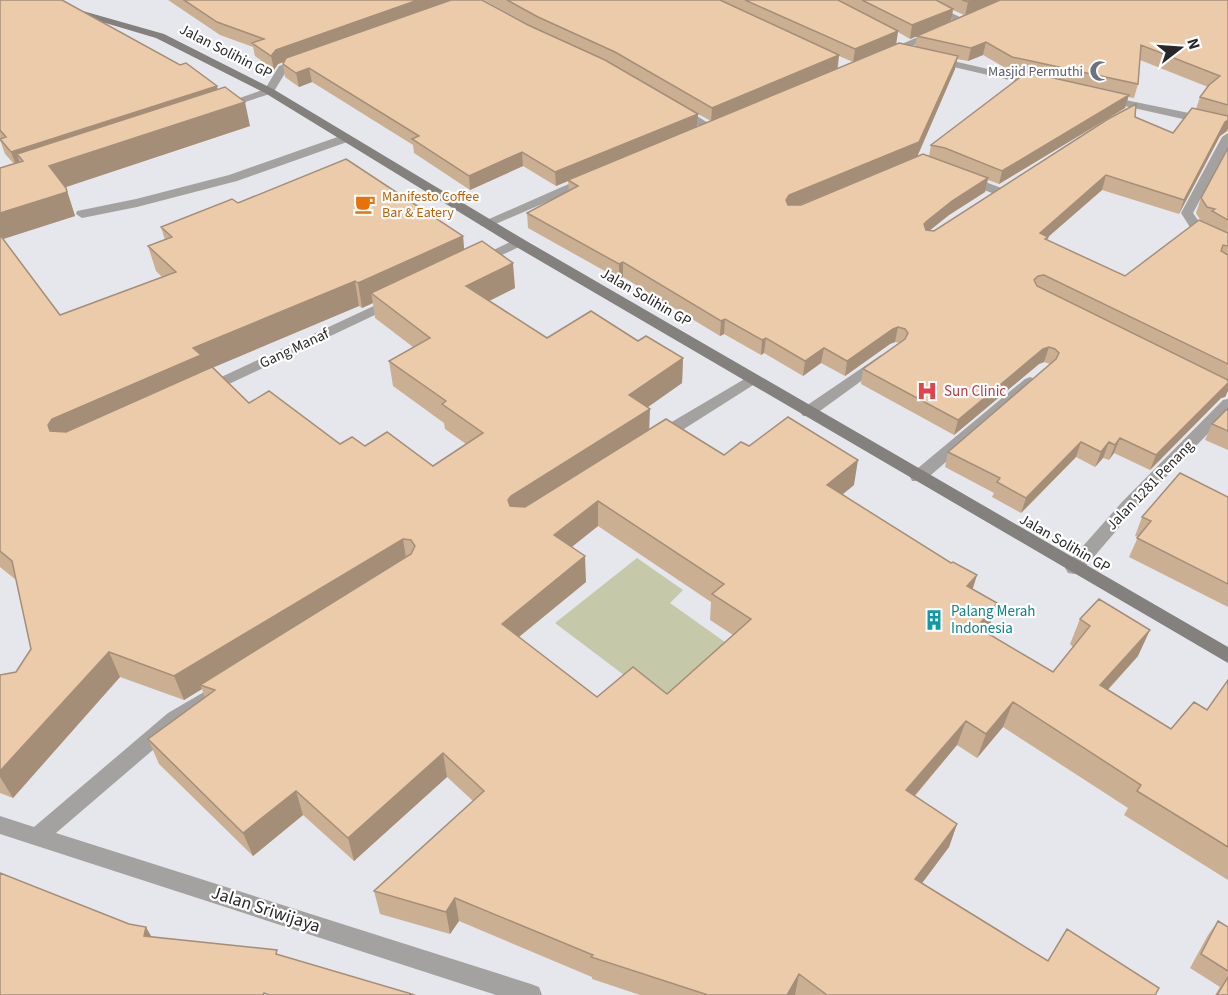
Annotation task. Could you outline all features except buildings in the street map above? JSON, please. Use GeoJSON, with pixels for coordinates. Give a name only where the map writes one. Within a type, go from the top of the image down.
{"type":"FeatureCollection","features":[{"type":"Feature","properties":{"kind":"main road","name":"Jalan Solihin GP"},"geometry":{"type":"LineString","coordinates":[[33,0],[160,36],[269,91],[518,242],[1228,656]]}},
{"type":"Feature","properties":{"kind":"street"},"geometry":{"type":"LineString","coordinates":[[873,59],[908,49],[958,24],[917,0]]}},
{"type":"Feature","properties":{"kind":"street"},"geometry":{"type":"LineString","coordinates":[[908,49],[1047,86]]}},
{"type":"Feature","properties":{"kind":"street"},"geometry":{"type":"LineString","coordinates":[[212,110],[269,91],[283,68],[318,56]]}},
{"type":"Feature","properties":{"kind":"street"},"geometry":{"type":"LineString","coordinates":[[1093,96],[1228,126]]}},
{"type":"Feature","properties":{"kind":"street"},"geometry":{"type":"LineString","coordinates":[[664,101],[710,128]]}},
{"type":"Feature","properties":{"kind":"street"},"geometry":{"type":"LineString","coordinates":[[1119,118],[1139,107]]}},
{"type":"Feature","properties":{"kind":"street"},"geometry":{"type":"LineString","coordinates":[[1228,137],[1187,213],[1188,221],[1196,228],[1228,246]]}},
{"type":"Feature","properties":{"kind":"street"},"geometry":{"type":"LineString","coordinates":[[82,214],[137,203],[233,178],[346,138]]}},
{"type":"Feature","properties":{"kind":"street"},"geometry":{"type":"LineString","coordinates":[[486,223],[603,173]]}},
{"type":"Feature","properties":{"kind":"street"},"geometry":{"type":"LineString","coordinates":[[958,175],[1004,190],[982,203]]}},
{"type":"Feature","properties":{"kind":"street"},"geometry":{"type":"LineString","coordinates":[[466,267],[518,242]]}},
{"type":"Feature","properties":{"kind":"street","name":"Gang Manaf"},"geometry":{"type":"LineString","coordinates":[[189,398],[403,297]]}},
{"type":"Feature","properties":{"kind":"street"},"geometry":{"type":"LineString","coordinates":[[808,412],[896,349]]}},
{"type":"Feature","properties":{"kind":"street"},"geometry":{"type":"LineString","coordinates":[[918,477],[1045,369]]}},
{"type":"Feature","properties":{"kind":"street"},"geometry":{"type":"LineString","coordinates":[[641,449],[753,379]]}},
{"type":"Feature","properties":{"kind":"street","name":"Jalan 1281 Penang"},"geometry":{"type":"LineString","coordinates":[[1074,567],[1128,506],[1228,404]]}},
{"type":"Feature","properties":{"kind":"street"},"geometry":{"type":"LineString","coordinates":[[38,836],[174,719],[215,693]]}},
{"type":"Feature","properties":{"kind":"street","name":"Jalan Sriwijaya"},"geometry":{"type":"LineString","coordinates":[[0,825],[531,995]]}},
{"type":"Feature","properties":{"kind":"green space"},"geometry":{"type":"Polygon","coordinates":[[[637,558],[683,590],[670,603],[739,652],[673,712],[555,623],[637,558]]]}},
{"type":"Feature","properties":{"kind":"place","name":"Masjid Permuthi"},"geometry":{"type":"Point","coordinates":[1100,71]}},
{"type":"Feature","properties":{"kind":"place","name":"Manifesto Coffee Bar & Eatery"},"geometry":{"type":"Point","coordinates":[365,204]}},
{"type":"Feature","properties":{"kind":"place","name":"Sun Clinic"},"geometry":{"type":"Point","coordinates":[927,391]}},
{"type":"Feature","properties":{"kind":"place","name":"Palang Merah Indonesia"},"geometry":{"type":"Point","coordinates":[934,620]}}]}
